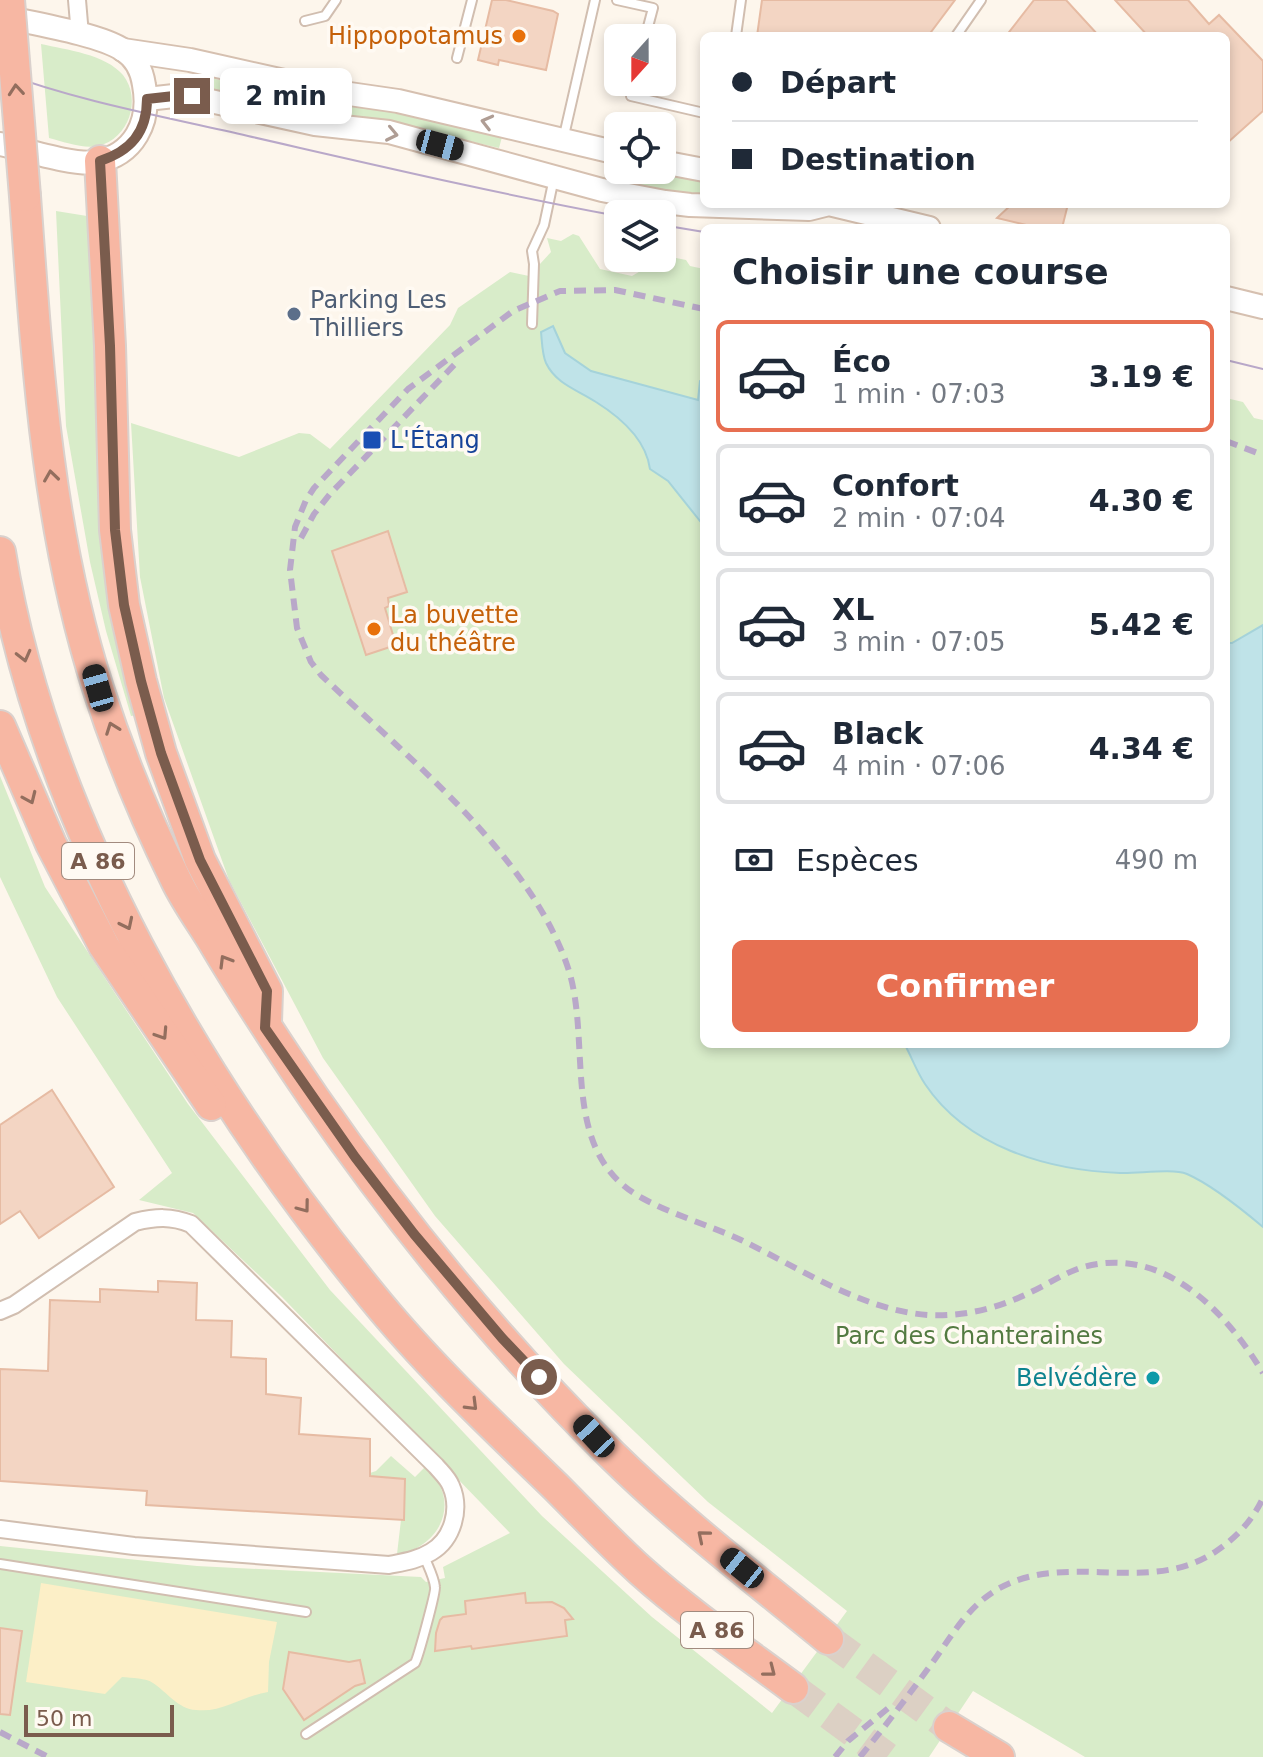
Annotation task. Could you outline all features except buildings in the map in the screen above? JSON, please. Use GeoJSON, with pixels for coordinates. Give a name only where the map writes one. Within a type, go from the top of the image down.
{"type":"FeatureCollection","features":[{"type":"Feature","properties":{"kind":"highway","name":"A 86"},"geometry":{"type":"LineString","coordinates":[[9,0],[38,383],[64,553],[98,688],[125,764],[177,883],[265,1028],[389,1201],[502,1338],[613,1455],[699,1532],[828,1639]]}},
{"type":"Feature","properties":{"kind":"highway"},"geometry":{"type":"LineString","coordinates":[[100,161],[115,530],[124,605],[161,753],[200,860],[267,991],[265,1028]]}},
{"type":"Feature","properties":{"kind":"highway","name":"A 86"},"geometry":{"type":"LineString","coordinates":[[0,552],[36,707],[82,827],[129,929],[190,1036],[258,1144],[373,1297],[466,1399],[642,1572],[793,1688]]}},
{"type":"Feature","properties":{"kind":"highway"},"geometry":{"type":"LineString","coordinates":[[0,726],[51,844],[104,946],[222,1122],[258,1144]]}},
{"type":"Feature","properties":{"kind":"highway"},"geometry":{"type":"LineString","coordinates":[[949,1727],[999,1757]]}},
{"type":"Feature","properties":{"kind":"main road"},"geometry":{"type":"LineString","coordinates":[[0,16],[80,35],[123,50],[190,60],[329,91],[398,101],[604,150]]}},
{"type":"Feature","properties":{"kind":"main road"},"geometry":{"type":"LineString","coordinates":[[0,144],[90,163],[120,155],[140,132],[147,99],[142,70],[123,50]]}},
{"type":"Feature","properties":{"kind":"main road"},"geometry":{"type":"LineString","coordinates":[[147,99],[183,95],[315,124],[389,132],[602,190],[700,205]]}},
{"type":"Feature","properties":{"kind":"main road"},"geometry":{"type":"LineString","coordinates":[[555,177],[563,141]]}},
{"type":"Feature","properties":{"kind":"main road"},"geometry":{"type":"LineString","coordinates":[[676,165],[700,169]]}},
{"type":"Feature","properties":{"kind":"main road"},"geometry":{"type":"LineString","coordinates":[[779,208],[816,208]]}},
{"type":"Feature","properties":{"kind":"main road"},"geometry":{"type":"LineString","coordinates":[[849,208],[913,224]]}},
{"type":"Feature","properties":{"kind":"main road"},"geometry":{"type":"LineString","coordinates":[[1230,299],[1263,307]]}},
{"type":"Feature","properties":{"kind":"street"},"geometry":{"type":"LineString","coordinates":[[77,0],[80,35]]}},
{"type":"Feature","properties":{"kind":"street"},"geometry":{"type":"LineString","coordinates":[[0,1311],[14,1305],[135,1222],[176,1218],[191,1224],[297,1326],[450,1483],[456,1501],[455,1516],[441,1545],[424,1556],[389,1565],[134,1546],[0,1529]]}},
{"type":"Feature","properties":{"kind":"lane"},"geometry":{"type":"LineString","coordinates":[[305,21],[325,16],[336,0]]}},
{"type":"Feature","properties":{"kind":"lane"},"geometry":{"type":"LineString","coordinates":[[457,58],[472,0]]}},
{"type":"Feature","properties":{"kind":"lane"},"geometry":{"type":"LineString","coordinates":[[563,141],[595,0]]}},
{"type":"Feature","properties":{"kind":"lane"},"geometry":{"type":"LineString","coordinates":[[617,0],[653,8],[649,24]]}},
{"type":"Feature","properties":{"kind":"lane"},"geometry":{"type":"LineString","coordinates":[[737,32],[741,0]]}},
{"type":"Feature","properties":{"kind":"lane"},"geometry":{"type":"LineString","coordinates":[[959,32],[981,0]]}},
{"type":"Feature","properties":{"kind":"lane"},"geometry":{"type":"LineString","coordinates":[[631,96],[700,112]]}},
{"type":"Feature","properties":{"kind":"lane"},"geometry":{"type":"LineString","coordinates":[[532,324],[532,251],[544,225],[555,177]]}},
{"type":"Feature","properties":{"kind":"lane"},"geometry":{"type":"LineString","coordinates":[[306,1734],[415,1663],[436,1590],[424,1556]]}},
{"type":"Feature","properties":{"kind":"lane"},"geometry":{"type":"LineString","coordinates":[[0,1564],[306,1612]]}},
{"type":"Feature","properties":{"kind":"green space"},"geometry":{"type":"Polygon","coordinates":[[[41,44],[96,58],[123,75],[129,85],[132,106],[125,127],[109,142],[92,147],[49,138],[41,44]]]}},
{"type":"Feature","properties":{"kind":"green space"},"geometry":{"type":"Polygon","coordinates":[[[198,75],[301,99],[412,115],[502,137],[499,148],[430,132],[310,113],[196,85],[198,75]]]}},
{"type":"Feature","properties":{"kind":"green space"},"geometry":{"type":"Polygon","coordinates":[[[676,176],[700,180],[700,200],[615,184],[676,184],[676,176]]]}},
{"type":"Feature","properties":{"kind":"green space"},"geometry":{"type":"Polygon","coordinates":[[[56,211],[87,216],[100,428],[139,715],[131,716],[106,631],[90,562],[66,426],[56,211]]]}},
{"type":"Feature","properties":{"kind":"green space","name":"Parc des Chanteraines"},"geometry":{"type":"Polygon","coordinates":[[[573,234],[579,236],[604,272],[632,276],[639,272],[676,272],[676,258],[700,268],[700,1048],[1230,1048],[1230,399],[1243,402],[1254,418],[1263,420],[1263,1757],[1085,1757],[973,1691],[929,1757],[0,1757],[0,1546],[197,1566],[421,1577],[426,1582],[445,1578],[443,1567],[510,1533],[282,1297],[193,1213],[139,1200],[172,1173],[57,997],[0,877],[0,776],[45,887],[188,1104],[330,1290],[542,1516],[652,1617],[772,1713],[847,1611],[708,1502],[564,1364],[435,1216],[323,1058],[229,880],[164,698],[140,577],[131,423],[239,457],[299,433],[310,434],[330,449],[450,325],[458,308],[510,272],[529,276],[551,252],[547,238],[561,241],[573,234]]]}},
{"type":"Feature","properties":{"kind":"green space"},"geometry":{"type":"Polygon","coordinates":[[[391,1456],[415,1477],[425,1467],[438,1482],[445,1506],[443,1518],[430,1538],[421,1546],[397,1554],[401,1520],[404,1519],[405,1480],[370,1476],[391,1456]]]}},
{"type":"Feature","properties":{"kind":"sand"},"geometry":{"type":"Polygon","coordinates":[[[41,1583],[277,1622],[269,1662],[268,1692],[224,1707],[196,1710],[184,1707],[143,1679],[122,1677],[105,1694],[26,1682],[41,1583]]]}},
{"type":"Feature","properties":{"kind":"water"},"geometry":{"type":"Polygon","coordinates":[[[553,326],[565,353],[591,371],[698,400],[700,381],[700,521],[668,481],[650,469],[643,448],[623,422],[561,381],[550,370],[544,356],[541,332],[553,326]]]}},
{"type":"Feature","properties":{"kind":"water"},"geometry":{"type":"Polygon","coordinates":[[[1263,625],[1263,1227],[1216,1191],[1181,1172],[1120,1173],[1065,1167],[1011,1151],[986,1139],[942,1106],[922,1079],[906,1048],[1230,1048],[1232,643],[1263,625]]]}},
{"type":"Feature","properties":{"kind":"tunnel"},"geometry":{"type":"LineString","coordinates":[[828,1639],[949,1727]]}},
{"type":"Feature","properties":{"kind":"tunnel"},"geometry":{"type":"LineString","coordinates":[[793,1688],[887,1757]]}},
{"type":"Feature","properties":{"kind":"tram line"},"geometry":{"type":"LineString","coordinates":[[0,72],[123,108],[604,213]]}},
{"type":"Feature","properties":{"kind":"tram line"},"geometry":{"type":"LineString","coordinates":[[676,227],[700,231]]}},
{"type":"Feature","properties":{"kind":"tram line"},"geometry":{"type":"LineString","coordinates":[[1230,361],[1263,369]]}},
{"type":"Feature","properties":{"kind":"railway"},"geometry":{"type":"LineString","coordinates":[[700,308],[615,290],[560,291],[513,311],[408,389],[314,488],[295,527],[290,570],[297,628],[311,662],[461,808],[524,884],[549,924],[567,965],[574,995],[582,1092],[588,1124],[598,1152],[615,1178],[642,1198],[666,1210],[741,1240],[855,1296],[903,1311],[928,1315],[968,1313],[1019,1298],[1080,1268],[1110,1263],[1137,1265],[1163,1274],[1188,1288],[1210,1306],[1230,1326],[1263,1373]]}},
{"type":"Feature","properties":{"kind":"railway"},"geometry":{"type":"LineString","coordinates":[[301,538],[330,494],[457,362]]}},
{"type":"Feature","properties":{"kind":"railway"},"geometry":{"type":"LineString","coordinates":[[1230,443],[1263,455]]}},
{"type":"Feature","properties":{"kind":"railway"},"geometry":{"type":"LineString","coordinates":[[860,1757],[967,1615],[998,1589],[1024,1578],[1052,1573],[1135,1573],[1189,1565],[1230,1541],[1249,1522],[1263,1498]]}},
{"type":"Feature","properties":{"kind":"railway"},"geometry":{"type":"LineString","coordinates":[[835,1757],[848,1741],[892,1705]]}},
{"type":"Feature","properties":{"kind":"railway"},"geometry":{"type":"LineString","coordinates":[[0,1732],[48,1757]]}},
{"type":"Feature","properties":{"kind":"place","name":"Hippopotamus"},"geometry":{"type":"Point","coordinates":[519,36]}},
{"type":"Feature","properties":{"kind":"place","name":"Parking Les Thilliers"},"geometry":{"type":"Point","coordinates":[294,314]}},
{"type":"Feature","properties":{"kind":"place","name":"L'Étang"},"geometry":{"type":"Point","coordinates":[372,440]}},
{"type":"Feature","properties":{"kind":"place","name":"La buvette du théâtre"},"geometry":{"type":"Point","coordinates":[374,629]}},
{"type":"Feature","properties":{"kind":"place","name":"Belvédère"},"geometry":{"type":"Point","coordinates":[1153,1378]}},
{"type":"Feature","properties":{"kind":"route"},"geometry":{"type":"LineString","coordinates":[[192,96],[147,99],[140,132],[129,147],[120,155],[100,161],[110,346],[115,530],[124,605],[141,681],[161,753],[200,860],[267,991],[265,1028],[355,1157],[414,1234],[539,1377]]}}]}
